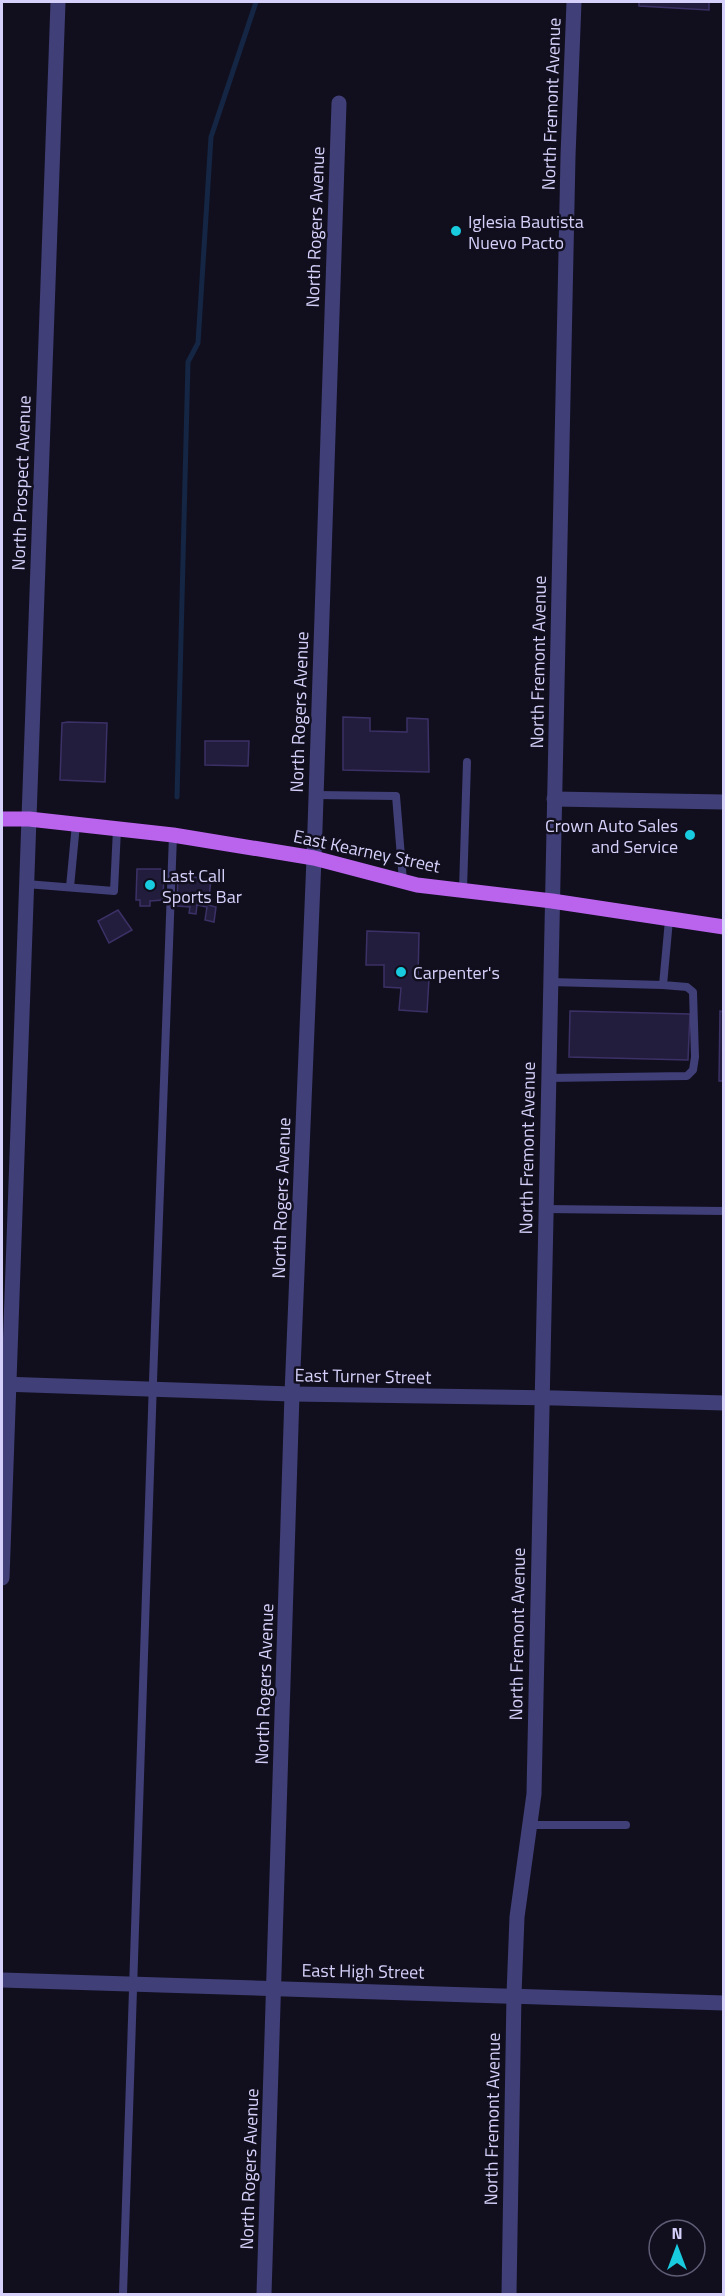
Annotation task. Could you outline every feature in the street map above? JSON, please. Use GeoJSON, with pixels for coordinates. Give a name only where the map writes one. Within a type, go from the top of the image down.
{"type":"FeatureCollection","features":[{"type":"Feature","properties":{"kind":"main road","name":"East Kearney Street"},"geometry":{"type":"LineString","coordinates":[[2,819],[29,819],[173,835],[314,858],[403,881],[723,927]]}},
{"type":"Feature","properties":{"kind":"street","name":"North Prospect Avenue"},"geometry":{"type":"LineString","coordinates":[[2,1578],[4,1384],[29,819],[58,2]]}},
{"type":"Feature","properties":{"kind":"street","name":"North Fremont Avenue"},"geometry":{"type":"LineString","coordinates":[[509,2295],[517,1917],[534,1794],[567,180],[574,2]]}},
{"type":"Feature","properties":{"kind":"street","name":"North Rogers Avenue"},"geometry":{"type":"LineString","coordinates":[[264,2295],[292,1394],[314,858],[339,103]]}},
{"type":"Feature","properties":{"kind":"street"},"geometry":{"type":"LineString","coordinates":[[554,799],[723,802]]}},
{"type":"Feature","properties":{"kind":"street","name":"East Turner Street"},"geometry":{"type":"LineString","coordinates":[[4,1384],[292,1394],[723,1404]]}},
{"type":"Feature","properties":{"kind":"street","name":"East High Street"},"geometry":{"type":"LineString","coordinates":[[2,1980],[723,2002]]}},
{"type":"Feature","properties":{"kind":"lane"},"geometry":{"type":"LineString","coordinates":[[463,891],[467,762]]}},
{"type":"Feature","properties":{"kind":"lane"},"geometry":{"type":"LineString","coordinates":[[316,795],[396,796],[403,881]]}},
{"type":"Feature","properties":{"kind":"lane"},"geometry":{"type":"LineString","coordinates":[[70,887],[76,824]]}},
{"type":"Feature","properties":{"kind":"lane"},"geometry":{"type":"LineString","coordinates":[[26,884],[114,891],[117,829]]}},
{"type":"Feature","properties":{"kind":"lane"},"geometry":{"type":"LineString","coordinates":[[123,2295],[152,1389],[173,835]]}},
{"type":"Feature","properties":{"kind":"lane"},"geometry":{"type":"LineString","coordinates":[[663,985],[669,920]]}},
{"type":"Feature","properties":{"kind":"lane"},"geometry":{"type":"LineString","coordinates":[[548,1078],[687,1076],[693,1070],[695,1057],[693,992],[687,987],[550,982]]}},
{"type":"Feature","properties":{"kind":"lane"},"geometry":{"type":"LineString","coordinates":[[545,1209],[723,1211]]}},
{"type":"Feature","properties":{"kind":"lane"},"geometry":{"type":"LineString","coordinates":[[530,1825],[626,1825]]}},
{"type":"Feature","properties":{"kind":"building"},"geometry":{"type":"Polygon","coordinates":[[[639,2],[709,2],[709,10],[639,6],[639,2]]]}},
{"type":"Feature","properties":{"kind":"building"},"geometry":{"type":"Polygon","coordinates":[[[343,717],[370,718],[370,731],[407,732],[407,718],[428,719],[429,772],[343,770],[343,717]]]}},
{"type":"Feature","properties":{"kind":"building"},"geometry":{"type":"Polygon","coordinates":[[[62,723],[107,723],[105,782],[60,780],[62,723]]]}},
{"type":"Feature","properties":{"kind":"building"},"geometry":{"type":"Polygon","coordinates":[[[205,741],[249,741],[248,766],[205,765],[205,741]]]}},
{"type":"Feature","properties":{"kind":"building","name":"Last Call Sports Bar"},"geometry":{"type":"Polygon","coordinates":[[[137,869],[164,869],[163,900],[150,901],[150,906],[140,906],[140,900],[136,900],[137,869]]]}},
{"type":"Feature","properties":{"kind":"building"},"geometry":{"type":"Polygon","coordinates":[[[178,874],[211,880],[208,905],[216,907],[214,922],[205,920],[207,907],[197,905],[196,914],[189,913],[190,907],[177,906],[178,874]]]}},
{"type":"Feature","properties":{"kind":"building"},"geometry":{"type":"Polygon","coordinates":[[[118,910],[132,930],[109,943],[98,921],[118,910]]]}},
{"type":"Feature","properties":{"kind":"building","name":"Carpenter's"},"geometry":{"type":"Polygon","coordinates":[[[367,931],[419,933],[418,979],[429,979],[427,1012],[399,1010],[401,988],[384,987],[384,965],[366,965],[367,931]]]}},
{"type":"Feature","properties":{"kind":"building"},"geometry":{"type":"Polygon","coordinates":[[[570,1011],[690,1014],[688,1060],[569,1057],[570,1011]]]}},
{"type":"Feature","properties":{"kind":"building"},"geometry":{"type":"Polygon","coordinates":[[[720,1011],[724,1012],[724,1081],[719,1081],[720,1011]]]}},
{"type":"Feature","properties":{"kind":"waterway"},"geometry":{"type":"LineString","coordinates":[[177,797],[188,362],[198,343],[211,137],[256,2]]}},
{"type":"Feature","properties":{"kind":"place","name":"Iglesia Bautista Nuevo Pacto"},"geometry":{"type":"Point","coordinates":[456,231]}},
{"type":"Feature","properties":{"kind":"place","name":"Crown Auto Sales and Service"},"geometry":{"type":"Point","coordinates":[690,835]}},
{"type":"Feature","properties":{"kind":"place","name":"Last Call Sports Bar"},"geometry":{"type":"Point","coordinates":[150,885]}},
{"type":"Feature","properties":{"kind":"place","name":"Carpenter's"},"geometry":{"type":"Point","coordinates":[401,972]}}]}
